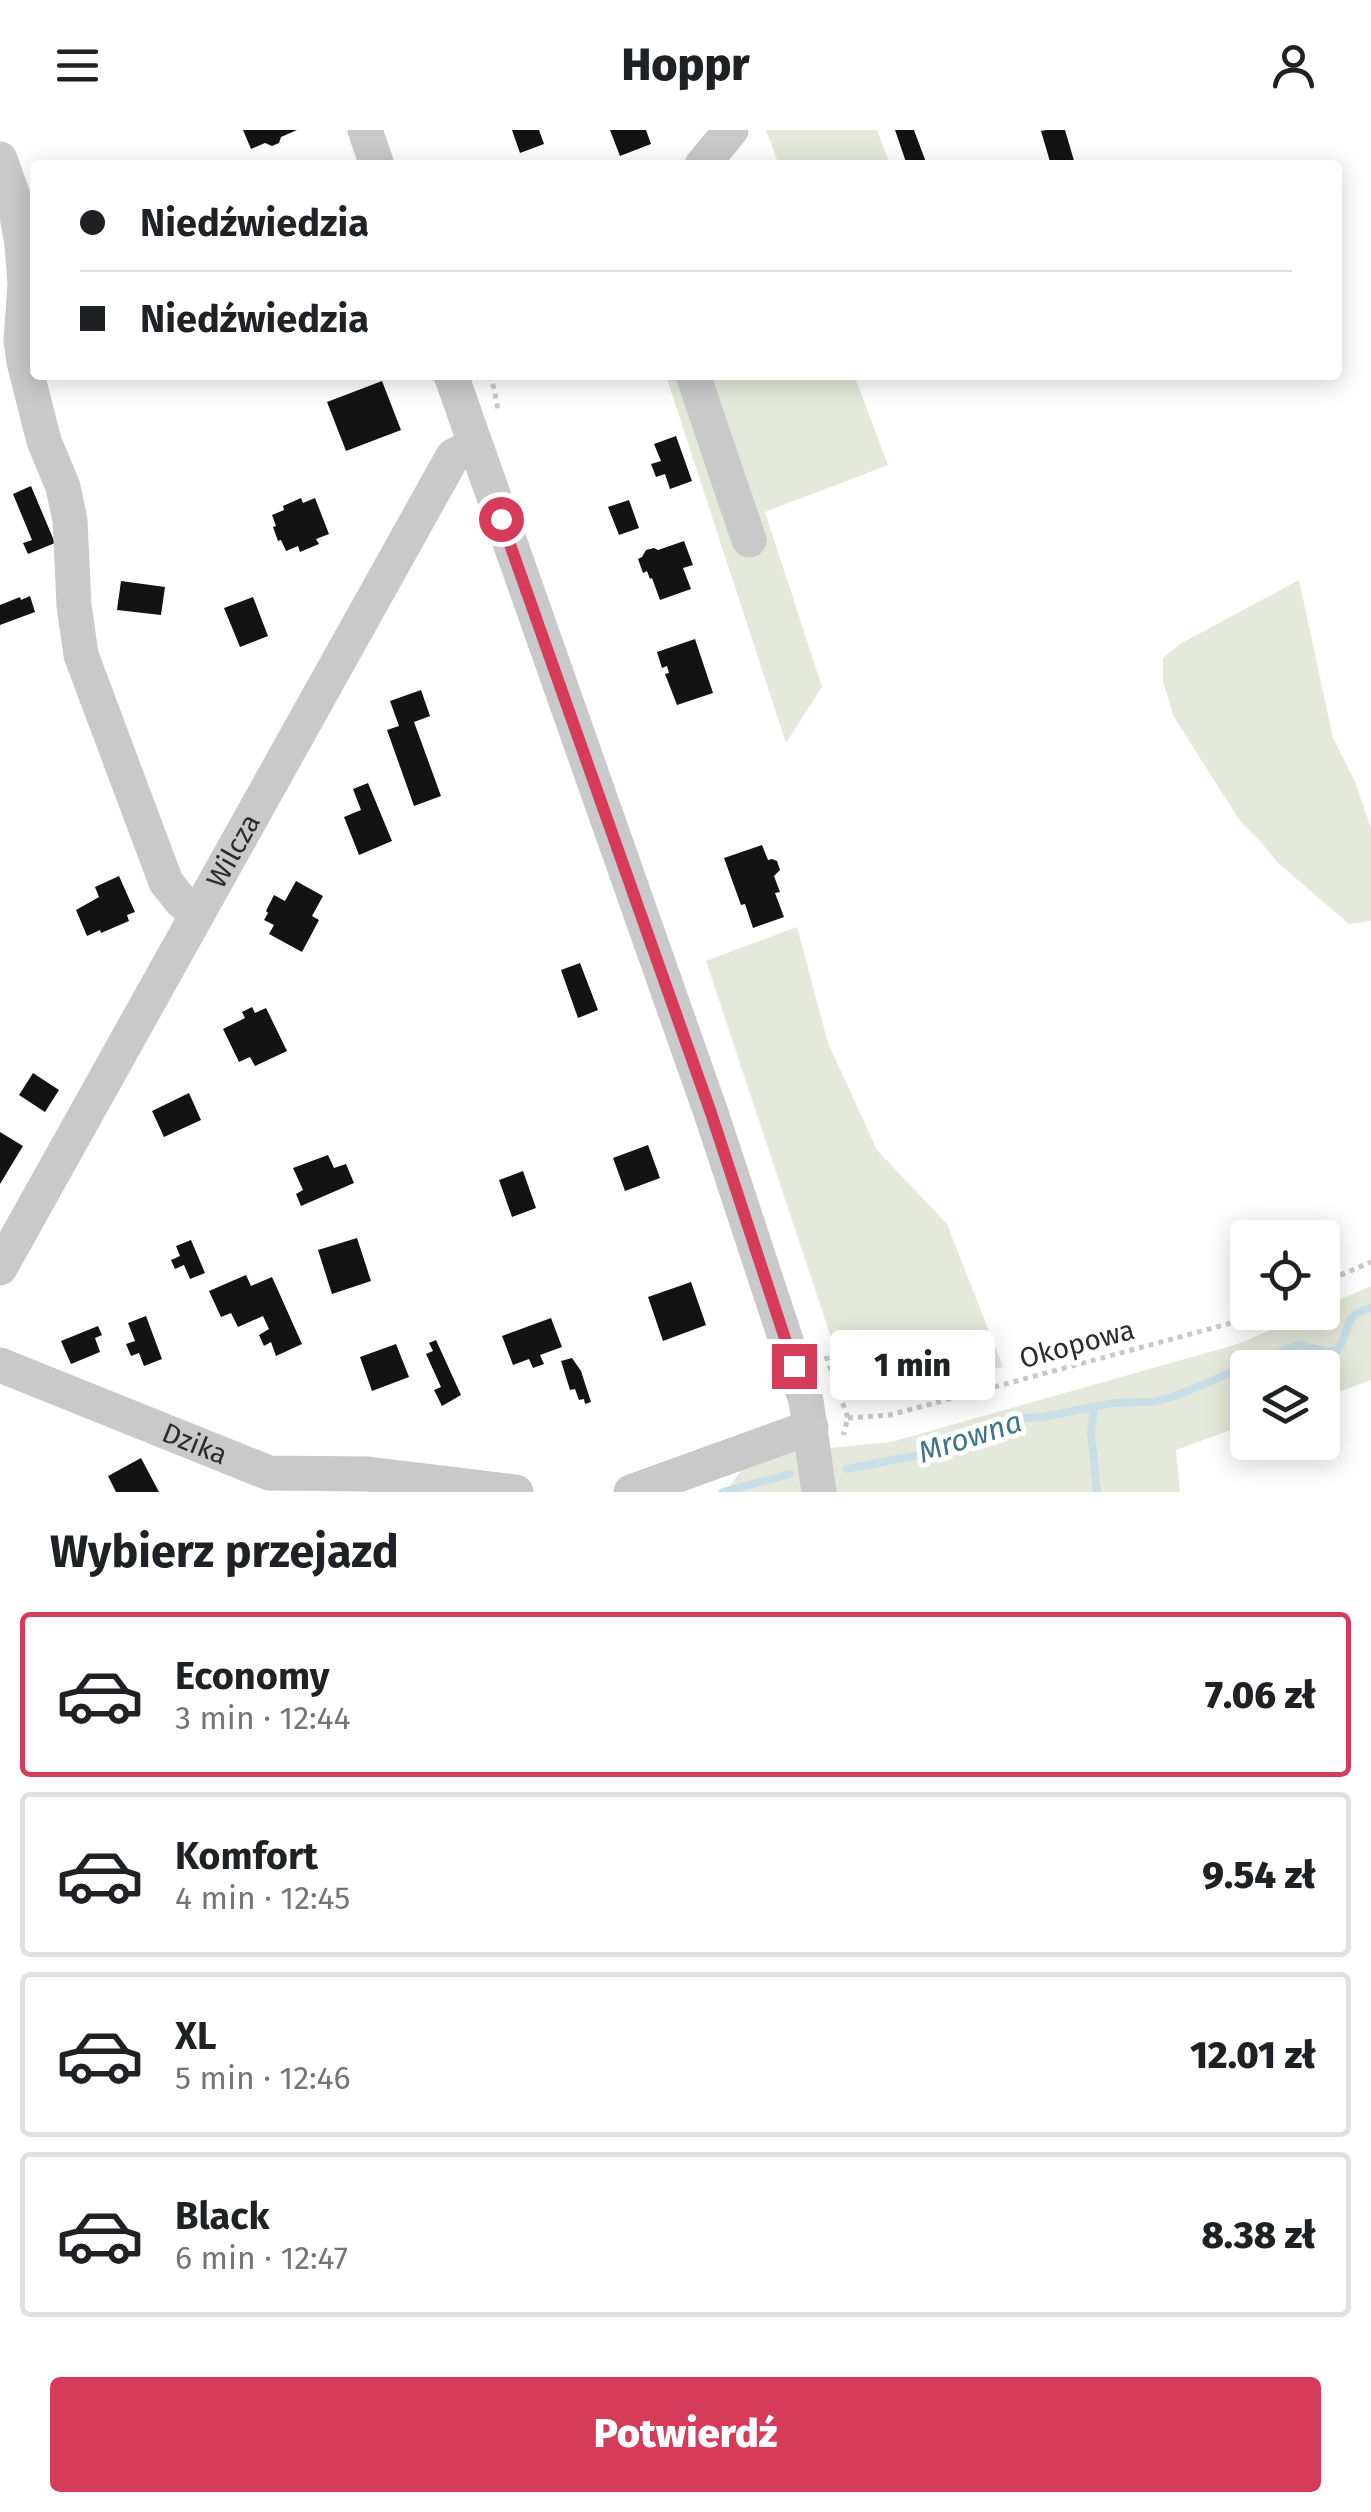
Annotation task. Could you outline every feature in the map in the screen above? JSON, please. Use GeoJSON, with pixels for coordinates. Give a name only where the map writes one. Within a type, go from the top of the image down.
{"type":"FeatureCollection","features":[{"type":"Feature","properties":{"kind":"street"},"geometry":{"type":"LineString","coordinates":[[365,130],[375,160]]}},
{"type":"Feature","properties":{"kind":"street"},"geometry":{"type":"LineString","coordinates":[[706,160],[730,130]]}},
{"type":"Feature","properties":{"kind":"street"},"geometry":{"type":"LineString","coordinates":[[0,159],[14,199],[22,244],[25,284],[20,341],[24,362],[70,520],[80,655],[166,882],[198,914]]}},
{"type":"Feature","properties":{"kind":"street"},"geometry":{"type":"LineString","coordinates":[[461,380],[475,445],[711,1113],[806,1402],[818,1486]]}},
{"type":"Feature","properties":{"kind":"street"},"geometry":{"type":"LineString","coordinates":[[695,380],[749,540]]}},
{"type":"Feature","properties":{"kind":"street","name":"Wilcza"},"geometry":{"type":"LineString","coordinates":[[0,1268],[453,456],[475,445]]}},
{"type":"Feature","properties":{"kind":"street","name":"Dzika"},"geometry":{"type":"LineString","coordinates":[[0,1365],[269,1473],[368,1474],[516,1492]]}},
{"type":"Feature","properties":{"kind":"street"},"geometry":{"type":"LineString","coordinates":[[631,1492],[811,1427]]}},
{"type":"Feature","properties":{"kind":"path"},"geometry":{"type":"LineString","coordinates":[[1340,1275],[1371,1262]]}},
{"type":"Feature","properties":{"kind":"path","name":"Okopowa"},"geometry":{"type":"LineString","coordinates":[[848,1418],[890,1416],[1230,1323]]}},
{"type":"Feature","properties":{"kind":"shaded area"},"geometry":{"type":"Polygon","coordinates":[[[766,130],[877,130],[888,160],[777,160],[766,130]]]}},
{"type":"Feature","properties":{"kind":"shaded area"},"geometry":{"type":"Polygon","coordinates":[[[667,380],[856,380],[888,465],[765,512],[822,687],[786,743],[667,380]]]}},
{"type":"Feature","properties":{"kind":"shaded area"},"geometry":{"type":"Polygon","coordinates":[[[1299,580],[1333,738],[1355,782],[1371,828],[1371,921],[1349,924],[1278,863],[1240,821],[1174,717],[1163,682],[1163,658],[1180,644],[1299,580]]]}},
{"type":"Feature","properties":{"kind":"shaded area"},"geometry":{"type":"Polygon","coordinates":[[[797,927],[828,1043],[877,1150],[947,1224],[1003,1367],[851,1398],[706,961],[797,927]]]}},
{"type":"Feature","properties":{"kind":"shaded area"},"geometry":{"type":"Polygon","coordinates":[[[1371,1286],[1371,1380],[1340,1392],[1340,1350],[1230,1350],[1230,1430],[1176,1450],[1180,1492],[725,1492],[753,1455],[891,1442],[1238,1344],[1271,1330],[1340,1330],[1340,1300],[1371,1286]]]}},
{"type":"Feature","properties":{"kind":"building"},"geometry":{"type":"Polygon","coordinates":[[[243,130],[297,130],[272,146],[265,143],[251,149],[243,130]]]}},
{"type":"Feature","properties":{"kind":"building"},"geometry":{"type":"Polygon","coordinates":[[[512,130],[539,130],[544,144],[520,153],[512,130]]]}},
{"type":"Feature","properties":{"kind":"building"},"geometry":{"type":"Polygon","coordinates":[[[610,130],[646,130],[651,144],[620,156],[610,130]]]}},
{"type":"Feature","properties":{"kind":"building"},"geometry":{"type":"Polygon","coordinates":[[[895,130],[914,130],[925,160],[905,160],[895,130]]]}},
{"type":"Feature","properties":{"kind":"building"},"geometry":{"type":"Polygon","coordinates":[[[1065,130],[1074,160],[1050,160],[1041,131],[1065,130]]]}},
{"type":"Feature","properties":{"kind":"building"},"geometry":{"type":"Polygon","coordinates":[[[382,381],[401,430],[346,451],[327,402],[382,381]]]}},
{"type":"Feature","properties":{"kind":"building"},"geometry":{"type":"Polygon","coordinates":[[[676,436],[692,481],[670,489],[665,474],[656,477],[651,464],[661,461],[654,444],[676,436]]]}},
{"type":"Feature","properties":{"kind":"building"},"geometry":{"type":"Polygon","coordinates":[[[31,486],[55,543],[28,554],[23,543],[32,540],[13,494],[31,486]]]}},
{"type":"Feature","properties":{"kind":"building"},"geometry":{"type":"Polygon","coordinates":[[[301,498],[303,503],[315,498],[329,534],[316,539],[319,544],[300,552],[298,546],[286,551],[278,541],[272,515],[301,498]]]}},
{"type":"Feature","properties":{"kind":"building"},"geometry":{"type":"Polygon","coordinates":[[[629,500],[639,528],[619,535],[608,507],[629,500]]]}},
{"type":"Feature","properties":{"kind":"building"},"geometry":{"type":"Polygon","coordinates":[[[684,541],[693,565],[683,568],[691,589],[660,600],[652,578],[647,571],[643,573],[638,559],[646,550],[684,541]]]}},
{"type":"Feature","properties":{"kind":"building"},"geometry":{"type":"Polygon","coordinates":[[[121,581],[165,587],[161,615],[117,610],[121,581]]]}},
{"type":"Feature","properties":{"kind":"building"},"geometry":{"type":"Polygon","coordinates":[[[30,596],[35,612],[0,625],[0,605],[30,596]]]}},
{"type":"Feature","properties":{"kind":"building"},"geometry":{"type":"Polygon","coordinates":[[[253,597],[268,636],[240,647],[224,608],[253,597]]]}},
{"type":"Feature","properties":{"kind":"building"},"geometry":{"type":"Polygon","coordinates":[[[695,639],[713,693],[677,705],[665,674],[669,673],[667,666],[662,668],[657,652],[695,639]]]}},
{"type":"Feature","properties":{"kind":"building"},"geometry":{"type":"Polygon","coordinates":[[[421,690],[430,716],[414,722],[441,796],[414,806],[387,730],[399,726],[390,701],[421,690]]]}},
{"type":"Feature","properties":{"kind":"building"},"geometry":{"type":"Polygon","coordinates":[[[368,783],[392,841],[359,855],[344,817],[361,810],[353,789],[368,783]]]}},
{"type":"Feature","properties":{"kind":"building"},"geometry":{"type":"Polygon","coordinates":[[[762,845],[768,860],[777,861],[780,870],[774,876],[780,892],[775,893],[784,917],[753,928],[724,858],[762,845]]]}},
{"type":"Feature","properties":{"kind":"building"},"geometry":{"type":"Polygon","coordinates":[[[119,876],[135,912],[127,915],[129,921],[87,936],[76,910],[99,897],[95,887],[119,876]]]}},
{"type":"Feature","properties":{"kind":"building"},"geometry":{"type":"Polygon","coordinates":[[[296,881],[323,896],[312,916],[319,920],[302,952],[269,934],[274,925],[264,920],[274,895],[285,901],[296,881]]]}},
{"type":"Feature","properties":{"kind":"building"},"geometry":{"type":"Polygon","coordinates":[[[580,963],[598,1010],[578,1018],[561,970],[580,963]]]}},
{"type":"Feature","properties":{"kind":"building"},"geometry":{"type":"Polygon","coordinates":[[[252,1007],[255,1013],[266,1008],[287,1051],[255,1066],[250,1057],[239,1062],[223,1029],[245,1018],[242,1012],[252,1007]]]}},
{"type":"Feature","properties":{"kind":"building"},"geometry":{"type":"Polygon","coordinates":[[[33,1073],[59,1090],[45,1112],[19,1095],[33,1073]]]}},
{"type":"Feature","properties":{"kind":"building"},"geometry":{"type":"Polygon","coordinates":[[[189,1093],[201,1120],[164,1137],[152,1111],[189,1093]]]}},
{"type":"Feature","properties":{"kind":"building"},"geometry":{"type":"Polygon","coordinates":[[[0,1132],[23,1146],[0,1184],[0,1132]]]}},
{"type":"Feature","properties":{"kind":"building"},"geometry":{"type":"Polygon","coordinates":[[[648,1145],[660,1178],[625,1191],[613,1158],[648,1145]]]}},
{"type":"Feature","properties":{"kind":"building"},"geometry":{"type":"Polygon","coordinates":[[[328,1155],[334,1168],[346,1164],[354,1183],[301,1206],[296,1194],[303,1190],[293,1168],[328,1155]]]}},
{"type":"Feature","properties":{"kind":"building"},"geometry":{"type":"Polygon","coordinates":[[[523,1171],[536,1208],[512,1217],[499,1180],[523,1171]]]}},
{"type":"Feature","properties":{"kind":"building"},"geometry":{"type":"Polygon","coordinates":[[[357,1238],[371,1281],[332,1294],[318,1250],[357,1238]]]}},
{"type":"Feature","properties":{"kind":"building"},"geometry":{"type":"Polygon","coordinates":[[[191,1240],[205,1273],[190,1279],[184,1265],[175,1269],[171,1260],[180,1256],[176,1246],[191,1240]]]}},
{"type":"Feature","properties":{"kind":"building"},"geometry":{"type":"Polygon","coordinates":[[[246,1275],[251,1286],[272,1277],[302,1344],[276,1356],[271,1342],[264,1346],[259,1335],[269,1329],[263,1316],[238,1327],[231,1313],[221,1317],[209,1291],[246,1275]]]}},
{"type":"Feature","properties":{"kind":"building"},"geometry":{"type":"Polygon","coordinates":[[[691,1282],[706,1325],[663,1341],[648,1297],[691,1282]]]}},
{"type":"Feature","properties":{"kind":"building"},"geometry":{"type":"Polygon","coordinates":[[[146,1316],[162,1359],[144,1366],[139,1353],[131,1356],[126,1344],[135,1341],[128,1323],[146,1316]]]}},
{"type":"Feature","properties":{"kind":"building"},"geometry":{"type":"Polygon","coordinates":[[[551,1318],[562,1347],[540,1355],[544,1364],[533,1368],[529,1359],[513,1365],[502,1336],[551,1318]]]}},
{"type":"Feature","properties":{"kind":"building"},"geometry":{"type":"Polygon","coordinates":[[[98,1326],[102,1335],[95,1338],[100,1352],[71,1364],[61,1341],[98,1326]]]}},
{"type":"Feature","properties":{"kind":"building"},"geometry":{"type":"Polygon","coordinates":[[[436,1340],[461,1395],[442,1406],[434,1390],[441,1387],[426,1354],[433,1351],[429,1343],[436,1340]]]}},
{"type":"Feature","properties":{"kind":"building"},"geometry":{"type":"Polygon","coordinates":[[[396,1344],[409,1377],[372,1391],[360,1357],[396,1344]]]}},
{"type":"Feature","properties":{"kind":"building"},"geometry":{"type":"Polygon","coordinates":[[[572,1358],[581,1371],[591,1402],[585,1404],[575,1389],[570,1390],[561,1361],[572,1358]]]}},
{"type":"Feature","properties":{"kind":"building"},"geometry":{"type":"Polygon","coordinates":[[[141,1458],[159,1492],[116,1492],[108,1476],[141,1458]]]}},
{"type":"Feature","properties":{"kind":"waterway","name":"Mrowna"},"geometry":{"type":"LineString","coordinates":[[847,1469],[949,1449],[1025,1418],[1175,1396],[1298,1345],[1328,1352],[1338,1350],[1351,1319],[1371,1308]]}},
{"type":"Feature","properties":{"kind":"waterway","name":"Mrowna"},"geometry":{"type":"LineString","coordinates":[[1094,1407],[1091,1433],[1097,1492]]}},
{"type":"Feature","properties":{"kind":"waterway","name":"Mrowna"},"geometry":{"type":"LineString","coordinates":[[723,1492],[790,1474]]}},
{"type":"Feature","properties":{"kind":"route"},"geometry":{"type":"LineString","coordinates":[[501,519],[711,1113],[794,1366]]}}]}
